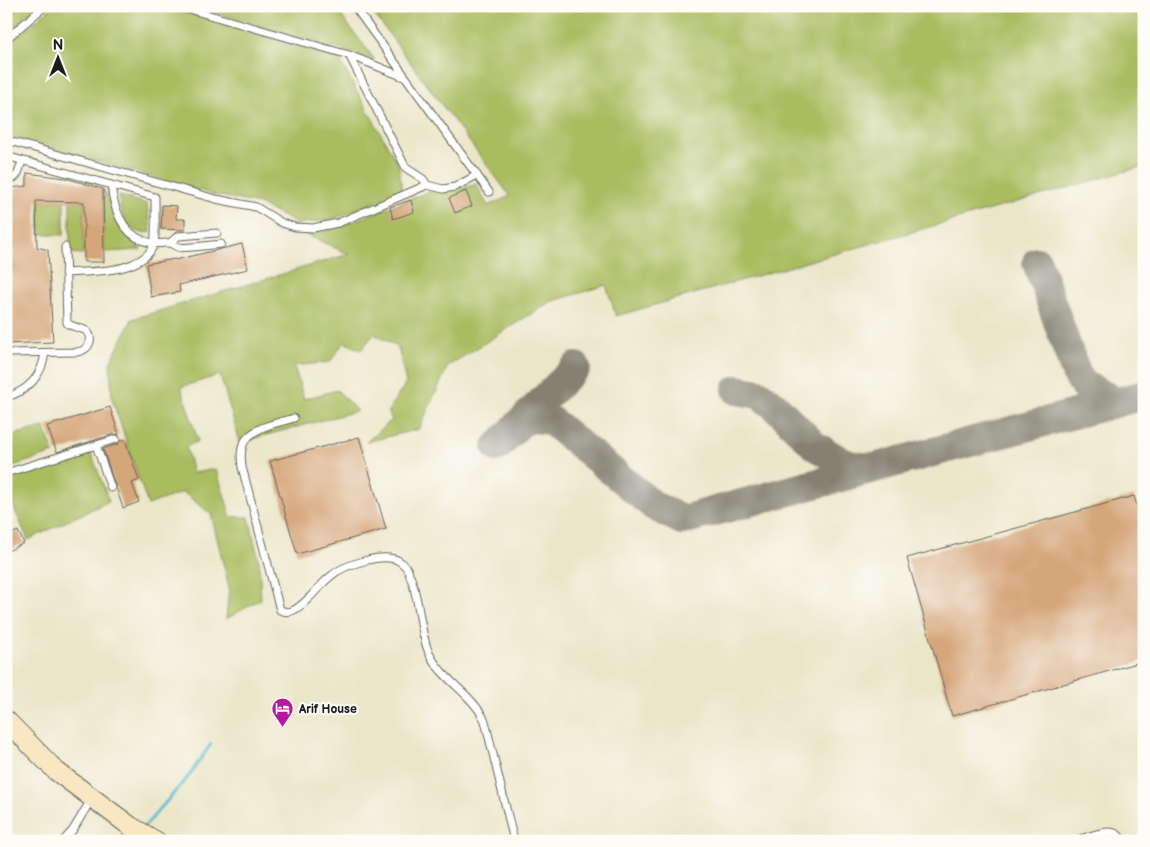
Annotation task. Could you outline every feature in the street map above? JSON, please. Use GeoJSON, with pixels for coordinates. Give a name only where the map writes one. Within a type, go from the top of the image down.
{"type":"FeatureCollection","features":[{"type":"Feature","properties":{"kind":"street"},"geometry":{"type":"LineString","coordinates":[[6,720],[56,771],[143,834]]}},
{"type":"Feature","properties":{"kind":"lane"},"geometry":{"type":"LineString","coordinates":[[6,39],[45,6]]}},
{"type":"Feature","properties":{"kind":"lane"},"geometry":{"type":"LineString","coordinates":[[178,6],[349,55],[406,78]]}},
{"type":"Feature","properties":{"kind":"lane"},"geometry":{"type":"LineString","coordinates":[[354,6],[489,192]]}},
{"type":"Feature","properties":{"kind":"lane"},"geometry":{"type":"LineString","coordinates":[[349,55],[406,168],[422,179],[427,185],[443,189],[455,187],[477,175]]}},
{"type":"Feature","properties":{"kind":"lane"},"geometry":{"type":"LineString","coordinates":[[6,140],[216,199],[256,207],[282,223],[295,227],[313,228],[338,223],[427,185]]}},
{"type":"Feature","properties":{"kind":"lane"},"geometry":{"type":"LineString","coordinates":[[6,156],[155,197],[154,244],[145,256],[135,263],[119,269],[65,273]]}},
{"type":"Feature","properties":{"kind":"lane"},"geometry":{"type":"LineString","coordinates":[[6,180],[12,180],[17,176],[22,161]]}},
{"type":"Feature","properties":{"kind":"lane"},"geometry":{"type":"LineString","coordinates":[[111,185],[115,209],[127,230],[139,239],[154,244],[170,243],[179,248],[221,244]]}},
{"type":"Feature","properties":{"kind":"lane"},"geometry":{"type":"LineString","coordinates":[[170,243],[178,236],[218,233]]}},
{"type":"Feature","properties":{"kind":"lane"},"geometry":{"type":"LineString","coordinates":[[6,353],[78,352],[84,351],[90,344],[90,336],[87,331],[83,328],[75,328],[67,323],[66,247]]}},
{"type":"Feature","properties":{"kind":"lane"},"geometry":{"type":"LineString","coordinates":[[6,397],[23,391],[35,380],[41,371],[45,353]]}},
{"type":"Feature","properties":{"kind":"lane"},"geometry":{"type":"LineString","coordinates":[[294,418],[267,426],[253,433],[244,443],[241,452],[242,467],[280,610],[285,612],[294,610],[331,575],[357,563],[388,558],[397,559],[404,564],[411,578],[429,652],[439,668],[474,703],[485,720],[514,841]]}},
{"type":"Feature","properties":{"kind":"lane"},"geometry":{"type":"LineString","coordinates":[[6,473],[116,439]]}},
{"type":"Feature","properties":{"kind":"lane"},"geometry":{"type":"LineString","coordinates":[[96,445],[111,488]]}},
{"type":"Feature","properties":{"kind":"lane"},"geometry":{"type":"LineString","coordinates":[[63,841],[73,830],[92,798]]}},
{"type":"Feature","properties":{"kind":"lane"},"geometry":{"type":"LineString","coordinates":[[1075,841],[1108,832],[1116,833],[1121,837],[1122,841]]}},
{"type":"Feature","properties":{"kind":"green space"},"geometry":{"type":"Polygon","coordinates":[[[6,6],[38,6],[6,34],[6,6]]]}},
{"type":"Feature","properties":{"kind":"green space"},"geometry":{"type":"Polygon","coordinates":[[[53,6],[157,6],[230,24],[339,59],[399,166],[402,191],[334,219],[298,224],[259,204],[215,195],[6,135],[6,46],[53,6]]]}},
{"type":"Feature","properties":{"kind":"green space"},"geometry":{"type":"Polygon","coordinates":[[[192,6],[334,6],[375,60],[192,6]]]}},
{"type":"Feature","properties":{"kind":"green space"},"geometry":{"type":"Polygon","coordinates":[[[368,6],[1144,6],[1144,166],[616,316],[606,285],[550,302],[448,366],[419,429],[366,442],[392,420],[388,411],[406,383],[398,347],[374,334],[361,350],[344,342],[330,362],[294,366],[304,399],[337,390],[357,411],[240,442],[220,375],[181,387],[198,441],[186,447],[193,473],[216,469],[231,517],[249,517],[259,562],[261,599],[226,619],[229,587],[211,514],[183,492],[148,505],[112,399],[110,363],[132,319],[349,254],[305,234],[334,229],[430,191],[467,187],[476,184],[488,206],[510,196],[368,6]]]}},
{"type":"Feature","properties":{"kind":"green space"},"geometry":{"type":"Polygon","coordinates":[[[103,189],[115,221],[141,250],[104,252],[103,189]]]}},
{"type":"Feature","properties":{"kind":"green space"},"geometry":{"type":"Polygon","coordinates":[[[119,196],[147,204],[151,232],[143,233],[131,228],[121,210],[119,196]]]}},
{"type":"Feature","properties":{"kind":"green space"},"geometry":{"type":"Polygon","coordinates":[[[39,201],[64,201],[64,235],[40,234],[39,201]]]}},
{"type":"Feature","properties":{"kind":"green space"},"geometry":{"type":"Polygon","coordinates":[[[70,201],[84,202],[84,254],[70,253],[70,201]]]}},
{"type":"Feature","properties":{"kind":"green space"},"geometry":{"type":"Polygon","coordinates":[[[44,427],[54,453],[6,468],[6,437],[44,427]]]}},
{"type":"Feature","properties":{"kind":"green space"},"geometry":{"type":"Polygon","coordinates":[[[91,453],[109,501],[28,540],[6,490],[6,477],[91,453]]]}},
{"type":"Feature","properties":{"kind":"building"},"geometry":{"type":"Polygon","coordinates":[[[27,173],[65,178],[103,189],[104,262],[84,262],[84,202],[36,201],[37,247],[48,250],[53,342],[6,344],[6,215],[9,215],[9,188],[27,186],[27,173]]]}},
{"type":"Feature","properties":{"kind":"building"},"geometry":{"type":"Polygon","coordinates":[[[466,191],[472,206],[455,213],[449,198],[466,191]]]}},
{"type":"Feature","properties":{"kind":"building"},"geometry":{"type":"Polygon","coordinates":[[[411,200],[414,212],[393,219],[390,207],[411,200]]]}},
{"type":"Feature","properties":{"kind":"building"},"geometry":{"type":"Polygon","coordinates":[[[162,205],[177,206],[176,219],[185,219],[185,230],[161,229],[162,205]]]}},
{"type":"Feature","properties":{"kind":"building"},"geometry":{"type":"Polygon","coordinates":[[[242,244],[248,269],[179,285],[180,292],[151,297],[146,264],[175,260],[242,244]]]}},
{"type":"Feature","properties":{"kind":"building"},"geometry":{"type":"Polygon","coordinates":[[[110,407],[119,435],[114,434],[57,452],[47,426],[110,407]]]}},
{"type":"Feature","properties":{"kind":"building"},"geometry":{"type":"Polygon","coordinates":[[[359,437],[386,529],[297,554],[270,461],[359,437]]]}},
{"type":"Feature","properties":{"kind":"building"},"geometry":{"type":"Polygon","coordinates":[[[121,440],[125,440],[139,480],[132,483],[139,502],[123,508],[103,449],[118,444],[121,440]]]}},
{"type":"Feature","properties":{"kind":"building"},"geometry":{"type":"Polygon","coordinates":[[[1134,496],[1144,530],[1144,661],[952,716],[907,558],[1134,496]]]}},
{"type":"Feature","properties":{"kind":"building"},"geometry":{"type":"Polygon","coordinates":[[[18,531],[24,543],[6,552],[6,536],[18,531]]]}},
{"type":"Feature","properties":{"kind":"waterway"},"geometry":{"type":"LineString","coordinates":[[144,827],[188,777],[211,744]]}},
{"type":"Feature","properties":{"kind":"taxiway"},"geometry":{"type":"LineString","coordinates":[[1037,262],[1076,373],[1084,385],[1117,402]]}},
{"type":"Feature","properties":{"kind":"taxiway"},"geometry":{"type":"LineString","coordinates":[[521,422],[576,367]]}},
{"type":"Feature","properties":{"kind":"taxiway"},"geometry":{"type":"LineString","coordinates":[[737,390],[759,394],[774,405],[815,446],[842,462],[853,466],[872,468]]}},
{"type":"Feature","properties":{"kind":"taxiway"},"geometry":{"type":"LineString","coordinates":[[497,447],[521,422],[533,418],[550,420],[654,506],[682,520],[1144,395]]}},
{"type":"Feature","properties":{"kind":"place","name":"Arif House"},"geometry":{"type":"Point","coordinates":[283,728]}}]}
